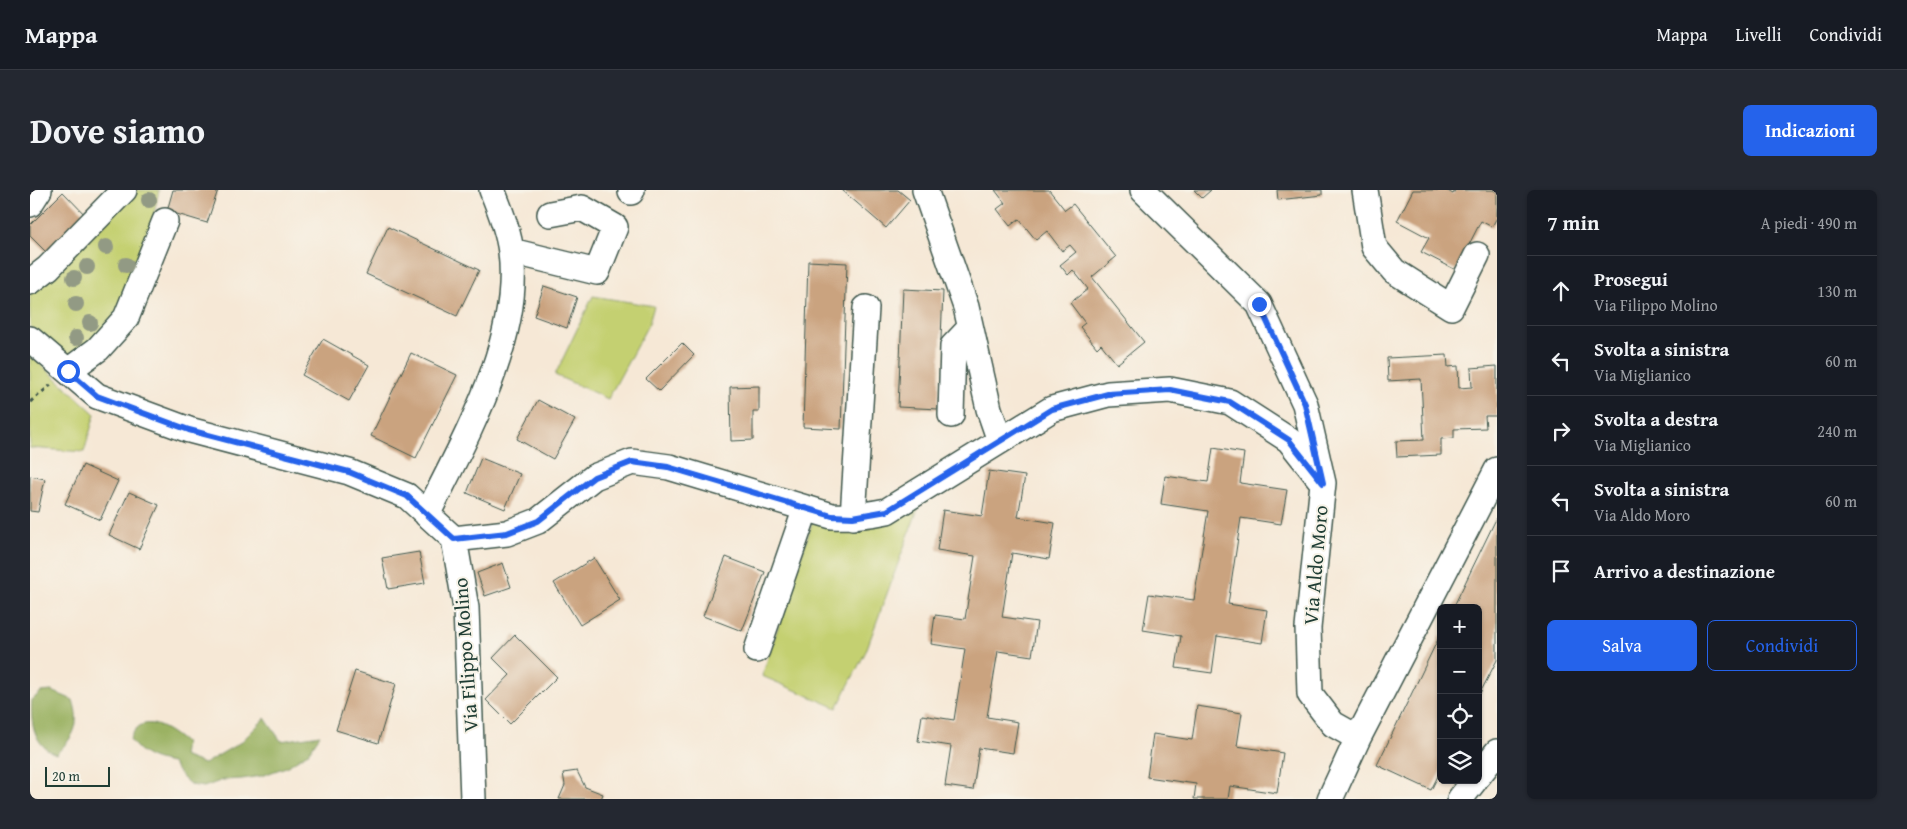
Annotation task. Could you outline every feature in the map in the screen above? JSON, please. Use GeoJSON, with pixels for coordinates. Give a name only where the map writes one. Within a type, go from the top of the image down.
{"type":"FeatureCollection","features":[{"type":"Feature","properties":{"kind":"street"},"geometry":{"type":"LineString","coordinates":[[30,204],[39,190]]}},
{"type":"Feature","properties":{"kind":"street"},"geometry":{"type":"LineString","coordinates":[[30,282],[48,268],[124,190]]}},
{"type":"Feature","properties":{"kind":"street"},"geometry":{"type":"LineString","coordinates":[[427,514],[479,410],[502,343],[511,296],[511,252],[492,190]]}},
{"type":"Feature","properties":{"kind":"street"},"geometry":{"type":"LineString","coordinates":[[925,190],[966,307],[989,409],[1000,441]]}},
{"type":"Feature","properties":{"kind":"street","name":"Via Aldo Moro"},"geometry":{"type":"LineString","coordinates":[[1143,190],[1259,304],[1305,404],[1323,483],[1308,628],[1310,694],[1333,724],[1358,738]]}},
{"type":"Feature","properties":{"kind":"street"},"geometry":{"type":"LineString","coordinates":[[1365,190],[1374,247],[1394,271],[1451,307],[1477,255]]}},
{"type":"Feature","properties":{"kind":"street"},"geometry":{"type":"LineString","coordinates":[[511,252],[597,272],[615,227],[582,208],[550,214]]}},
{"type":"Feature","properties":{"kind":"street"},"geometry":{"type":"LineString","coordinates":[[68,371],[98,349],[126,318],[165,221]]}},
{"type":"Feature","properties":{"kind":"street"},"geometry":{"type":"LineString","coordinates":[[853,517],[866,308]]}},
{"type":"Feature","properties":{"kind":"street"},"geometry":{"type":"LineString","coordinates":[[951,415],[953,346],[970,328]]}},
{"type":"Feature","properties":{"kind":"street"},"geometry":{"type":"LineString","coordinates":[[30,339],[97,396],[189,430],[349,472],[407,496],[454,539],[507,533],[538,521],[594,477],[632,462],[668,467],[832,516],[853,517],[887,511],[1052,409],[1108,394],[1170,390],[1230,402],[1289,440],[1323,483]]}},
{"type":"Feature","properties":{"kind":"street"},"geometry":{"type":"LineString","coordinates":[[1330,799],[1358,738],[1497,470]]}},
{"type":"Feature","properties":{"kind":"street"},"geometry":{"type":"LineString","coordinates":[[757,650],[806,508]]}},
{"type":"Feature","properties":{"kind":"street","name":"Via Filippo Molino"},"geometry":{"type":"LineString","coordinates":[[454,539],[466,608],[474,799]]}},
{"type":"Feature","properties":{"kind":"street"},"geometry":{"type":"LineString","coordinates":[[1482,771],[1497,752]]}},
{"type":"Feature","properties":{"kind":"street"},"geometry":{"type":"LineString","coordinates":[[1460,799],[1472,784]]}},
{"type":"Feature","properties":{"kind":"green space"},"geometry":{"type":"Polygon","coordinates":[[[126,190],[159,190],[152,224],[117,321],[69,360],[30,327],[30,287],[126,190]]]}},
{"type":"Feature","properties":{"kind":"green space"},"geometry":{"type":"Polygon","coordinates":[[[593,296],[654,306],[649,323],[608,399],[555,375],[593,296]]]}},
{"type":"Feature","properties":{"kind":"green space"},"geometry":{"type":"Polygon","coordinates":[[[30,354],[95,414],[84,452],[30,448],[30,354]]]}},
{"type":"Feature","properties":{"kind":"green space"},"geometry":{"type":"Polygon","coordinates":[[[919,506],[866,651],[837,708],[762,676],[813,520],[883,522],[919,506]]]}},
{"type":"Feature","properties":{"kind":"green space"},"geometry":{"type":"Polygon","coordinates":[[[52,691],[73,700],[76,717],[76,724],[71,736],[56,754],[38,739],[32,717],[32,700],[41,692],[52,691]]]}},
{"type":"Feature","properties":{"kind":"green space"},"geometry":{"type":"Polygon","coordinates":[[[265,718],[281,741],[320,735],[308,753],[286,767],[261,776],[223,780],[204,787],[191,785],[182,777],[172,763],[148,756],[138,749],[130,739],[135,730],[142,725],[155,724],[185,743],[183,756],[204,764],[241,742],[265,718]]]}},
{"type":"Feature","properties":{"kind":"building"},"geometry":{"type":"Polygon","coordinates":[[[173,190],[218,190],[207,223],[167,211],[173,190]]]}},
{"type":"Feature","properties":{"kind":"building"},"geometry":{"type":"Polygon","coordinates":[[[842,190],[898,190],[910,200],[886,228],[842,190]]]}},
{"type":"Feature","properties":{"kind":"building"},"geometry":{"type":"Polygon","coordinates":[[[995,190],[1049,190],[1065,210],[1073,204],[1116,257],[1092,277],[1144,342],[1117,364],[1101,344],[1097,348],[1080,327],[1085,323],[1070,303],[1088,289],[1073,270],[1068,275],[1060,265],[1076,252],[1070,245],[1062,251],[1047,231],[1036,240],[1019,219],[1010,226],[997,209],[1005,203],[995,190]]]}},
{"type":"Feature","properties":{"kind":"building"},"geometry":{"type":"Polygon","coordinates":[[[1194,190],[1211,190],[1202,198],[1194,190]]]}},
{"type":"Feature","properties":{"kind":"building"},"geometry":{"type":"Polygon","coordinates":[[[1277,190],[1322,190],[1322,195],[1278,200],[1277,190]]]}},
{"type":"Feature","properties":{"kind":"building"},"geometry":{"type":"Polygon","coordinates":[[[1413,190],[1446,190],[1453,194],[1455,190],[1493,190],[1497,192],[1497,217],[1492,227],[1481,221],[1456,270],[1421,252],[1429,238],[1397,221],[1413,190]]]}},
{"type":"Feature","properties":{"kind":"building"},"geometry":{"type":"Polygon","coordinates":[[[63,192],[89,219],[51,257],[30,236],[30,225],[63,192]]]}},
{"type":"Feature","properties":{"kind":"building"},"geometry":{"type":"Polygon","coordinates":[[[388,227],[479,270],[457,316],[366,274],[388,227]]]}},
{"type":"Feature","properties":{"kind":"building"},"geometry":{"type":"Polygon","coordinates":[[[808,261],[847,263],[841,429],[803,427],[808,261]]]}},
{"type":"Feature","properties":{"kind":"building"},"geometry":{"type":"Polygon","coordinates":[[[544,286],[577,297],[567,328],[534,316],[544,286]]]}},
{"type":"Feature","properties":{"kind":"building"},"geometry":{"type":"Polygon","coordinates":[[[903,289],[943,291],[938,409],[898,407],[903,289]]]}},
{"type":"Feature","properties":{"kind":"building"},"geometry":{"type":"Polygon","coordinates":[[[323,339],[369,365],[349,401],[302,375],[323,339]]]}},
{"type":"Feature","properties":{"kind":"building"},"geometry":{"type":"Polygon","coordinates":[[[682,343],[694,355],[659,391],[646,379],[682,343]]]}},
{"type":"Feature","properties":{"kind":"building"},"geometry":{"type":"Polygon","coordinates":[[[411,353],[457,375],[416,458],[371,436],[411,353]]]}},
{"type":"Feature","properties":{"kind":"building"},"geometry":{"type":"Polygon","coordinates":[[[1447,355],[1448,367],[1458,366],[1459,388],[1472,387],[1471,368],[1497,366],[1497,416],[1485,416],[1486,428],[1454,429],[1454,438],[1441,439],[1441,455],[1397,457],[1396,441],[1424,440],[1421,379],[1388,381],[1387,358],[1447,355]]]}},
{"type":"Feature","properties":{"kind":"building"},"geometry":{"type":"Polygon","coordinates":[[[759,386],[759,412],[753,412],[753,440],[731,441],[730,387],[759,386]]]}},
{"type":"Feature","properties":{"kind":"building"},"geometry":{"type":"Polygon","coordinates":[[[538,400],[575,420],[553,459],[517,439],[538,400]]]}},
{"type":"Feature","properties":{"kind":"building"},"geometry":{"type":"Polygon","coordinates":[[[1213,448],[1244,453],[1240,483],[1287,490],[1281,524],[1241,518],[1228,604],[1267,610],[1262,643],[1217,636],[1212,673],[1176,668],[1181,636],[1143,630],[1149,594],[1194,600],[1208,511],[1161,504],[1165,476],[1208,482],[1213,448]]]}},
{"type":"Feature","properties":{"kind":"building"},"geometry":{"type":"Polygon","coordinates":[[[481,458],[520,474],[505,509],[467,493],[481,458]]]}},
{"type":"Feature","properties":{"kind":"building"},"geometry":{"type":"Polygon","coordinates":[[[83,465],[118,481],[100,520],[65,504],[83,465]]]}},
{"type":"Feature","properties":{"kind":"building"},"geometry":{"type":"Polygon","coordinates":[[[989,471],[1025,476],[1018,517],[1055,523],[1049,559],[1012,553],[1002,617],[1037,622],[1032,656],[998,651],[987,717],[1018,722],[1013,753],[979,748],[973,790],[945,786],[951,746],[918,741],[922,715],[954,720],[965,649],[931,644],[935,615],[965,619],[975,556],[937,550],[943,510],[982,516],[989,471]]]}},
{"type":"Feature","properties":{"kind":"building"},"geometry":{"type":"Polygon","coordinates":[[[30,476],[45,479],[38,512],[30,511],[30,476]]]}},
{"type":"Feature","properties":{"kind":"building"},"geometry":{"type":"Polygon","coordinates":[[[129,492],[159,505],[139,549],[109,535],[129,492]]]}},
{"type":"Feature","properties":{"kind":"building"},"geometry":{"type":"Polygon","coordinates":[[[1497,517],[1497,660],[1482,689],[1482,604],[1455,604],[1497,517]]]}},
{"type":"Feature","properties":{"kind":"building"},"geometry":{"type":"Polygon","coordinates":[[[419,552],[425,583],[388,589],[382,558],[419,552]]]}},
{"type":"Feature","properties":{"kind":"building"},"geometry":{"type":"Polygon","coordinates":[[[726,557],[765,572],[742,631],[703,616],[726,557]]]}},
{"type":"Feature","properties":{"kind":"building"},"geometry":{"type":"Polygon","coordinates":[[[594,558],[620,600],[580,625],[554,583],[594,558]]]}},
{"type":"Feature","properties":{"kind":"building"},"geometry":{"type":"Polygon","coordinates":[[[503,563],[511,587],[485,596],[477,573],[503,563]]]}},
{"type":"Feature","properties":{"kind":"building"},"geometry":{"type":"Polygon","coordinates":[[[515,635],[557,677],[510,724],[486,700],[510,675],[493,658],[515,635]]]}},
{"type":"Feature","properties":{"kind":"building"},"geometry":{"type":"Polygon","coordinates":[[[1437,641],[1437,778],[1431,790],[1377,765],[1437,641]]]}},
{"type":"Feature","properties":{"kind":"building"},"geometry":{"type":"Polygon","coordinates":[[[355,671],[396,684],[378,743],[336,730],[355,671]]]}},
{"type":"Feature","properties":{"kind":"building"},"geometry":{"type":"Polygon","coordinates":[[[1197,706],[1242,713],[1237,746],[1283,753],[1277,793],[1230,786],[1228,799],[1194,799],[1196,784],[1147,777],[1153,734],[1192,740],[1197,706]]]}},
{"type":"Feature","properties":{"kind":"building"},"geometry":{"type":"Polygon","coordinates":[[[577,771],[585,787],[603,794],[601,799],[559,799],[565,785],[563,773],[577,771]]]}},
{"type":"Feature","properties":{"kind":"route"},"geometry":{"type":"LineString","coordinates":[[68,371],[97,396],[189,430],[349,472],[407,496],[454,539],[507,533],[538,521],[594,477],[632,462],[668,467],[832,516],[853,517],[870,515],[887,511],[1052,409],[1108,394],[1170,390],[1230,402],[1289,440],[1323,483],[1305,404],[1259,304]]}}]}
